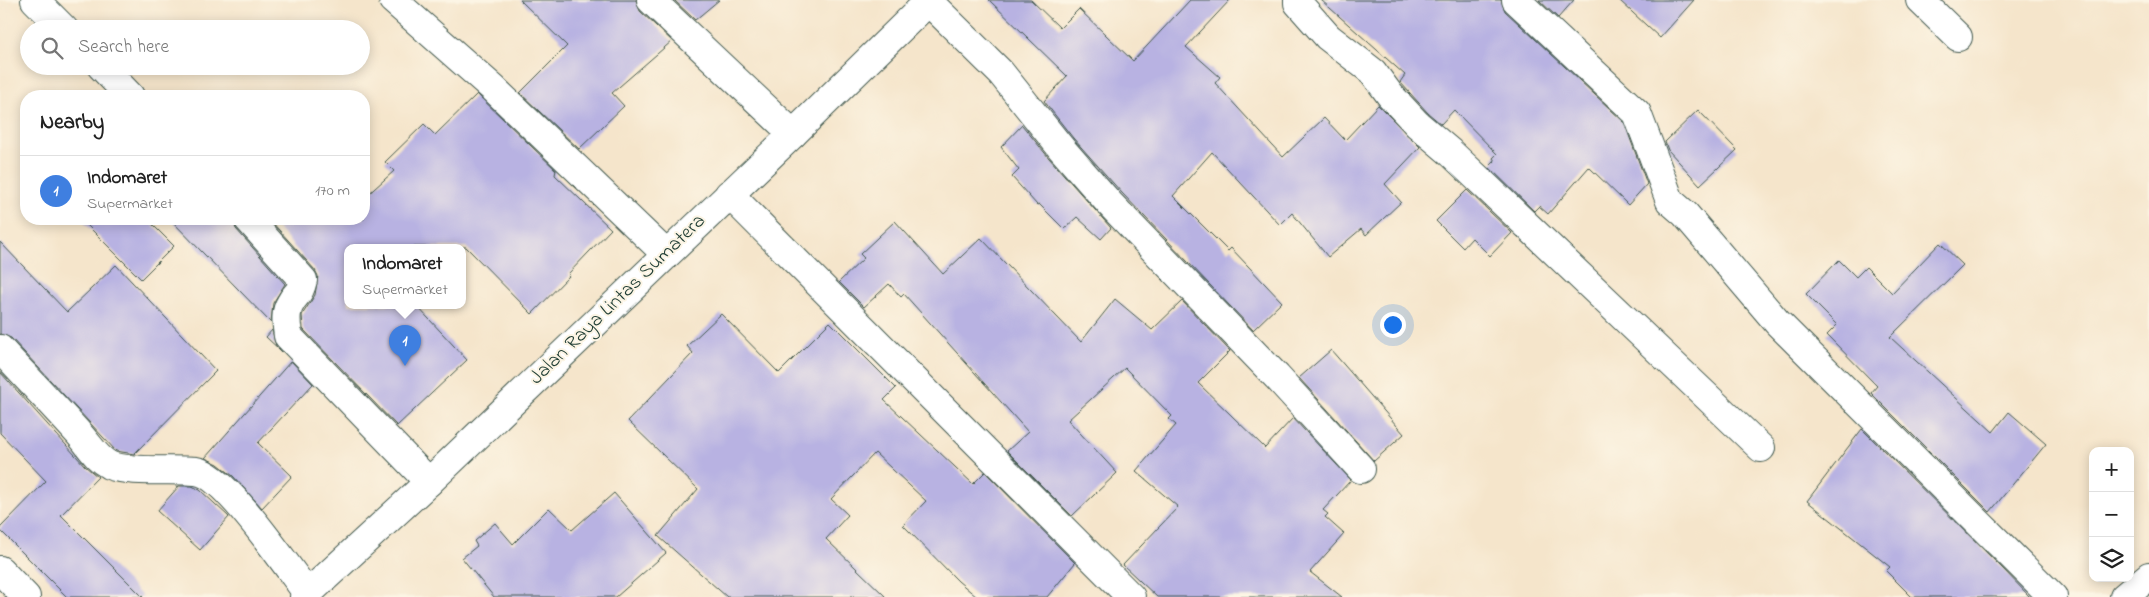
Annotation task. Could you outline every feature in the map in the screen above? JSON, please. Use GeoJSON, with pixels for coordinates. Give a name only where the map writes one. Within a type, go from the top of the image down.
{"type":"FeatureCollection","features":[{"type":"Feature","properties":{"kind":"main road"},"geometry":{"type":"LineString","coordinates":[[35,0],[55,20]]}},
{"type":"Feature","properties":{"kind":"main road"},"geometry":{"type":"LineString","coordinates":[[393,0],[494,89],[666,254]]}},
{"type":"Feature","properties":{"kind":"main road"},"geometry":{"type":"LineString","coordinates":[[651,0],[793,134]]}},
{"type":"Feature","properties":{"kind":"main road"},"geometry":{"type":"LineString","coordinates":[[1298,0],[1298,3],[1328,36],[1373,72],[1390,95],[1417,124],[1450,152],[1761,448]]}},
{"type":"Feature","properties":{"kind":"main road"},"geometry":{"type":"LineString","coordinates":[[1516,0],[1637,113],[1670,201],[1685,214],[1777,322],[2053,597]]}},
{"type":"Feature","properties":{"kind":"main road"},"geometry":{"type":"LineString","coordinates":[[1920,0],[1958,36]]}},
{"type":"Feature","properties":{"kind":"main road"},"geometry":{"type":"LineString","coordinates":[[929,1],[1001,73],[1061,148],[1110,204],[1278,376],[1361,469]]}},
{"type":"Feature","properties":{"kind":"main road","name":"Jalan Raya Lintas Sumatera"},"geometry":{"type":"LineString","coordinates":[[305,595],[428,482],[793,134],[929,1]]}},
{"type":"Feature","properties":{"kind":"main road"},"geometry":{"type":"LineString","coordinates":[[110,75],[124,90]]}},
{"type":"Feature","properties":{"kind":"main road"},"geometry":{"type":"LineString","coordinates":[[729,194],[1130,597]]}},
{"type":"Feature","properties":{"kind":"main road"},"geometry":{"type":"LineString","coordinates":[[253,225],[303,280],[300,292],[290,304],[286,318],[288,336],[428,482]]}},
{"type":"Feature","properties":{"kind":"main road"},"geometry":{"type":"LineString","coordinates":[[0,349],[84,439],[96,456],[111,466],[162,471],[199,472],[215,480],[236,501],[305,595]]}},
{"type":"Feature","properties":{"kind":"main road"},"geometry":{"type":"LineString","coordinates":[[0,570],[26,597]]}},
{"type":"Feature","properties":{"kind":"main road"},"geometry":{"type":"LineString","coordinates":[[2124,597],[2149,576]]}},
{"type":"Feature","properties":{"kind":"building"},"geometry":{"type":"Polygon","coordinates":[[[520,0],[636,0],[640,11],[672,41],[612,93],[624,106],[579,149],[520,93],[567,46],[520,0]]]}},
{"type":"Feature","properties":{"kind":"building"},"geometry":{"type":"Polygon","coordinates":[[[674,0],[719,0],[695,20],[674,0]]]}},
{"type":"Feature","properties":{"kind":"building"},"geometry":{"type":"Polygon","coordinates":[[[989,0],[1031,0],[1060,28],[1079,9],[1133,61],[1190,0],[1230,0],[1186,47],[1220,77],[1215,83],[1283,157],[1324,118],[1345,140],[1378,105],[1420,147],[1385,184],[1401,202],[1366,235],[1361,229],[1328,257],[1292,213],[1280,225],[1212,152],[1173,196],[1228,251],[1231,248],[1282,302],[1253,330],[1122,193],[1073,138],[1044,101],[1067,76],[989,0]]]}},
{"type":"Feature","properties":{"kind":"building"},"geometry":{"type":"Polygon","coordinates":[[[1321,0],[1501,0],[1505,11],[1624,122],[1647,184],[1628,205],[1589,167],[1548,214],[1539,206],[1534,211],[1489,167],[1495,161],[1493,158],[1497,154],[1454,110],[1441,124],[1428,113],[1400,82],[1405,75],[1321,0]]]}},
{"type":"Feature","properties":{"kind":"building"},"geometry":{"type":"Polygon","coordinates":[[[1539,0],[1574,0],[1558,18],[1539,0]]]}},
{"type":"Feature","properties":{"kind":"building"},"geometry":{"type":"Polygon","coordinates":[[[1619,0],[1694,0],[1660,38],[1619,0]]]}},
{"type":"Feature","properties":{"kind":"building"},"geometry":{"type":"Polygon","coordinates":[[[477,94],[556,170],[555,175],[611,229],[532,314],[466,247],[466,244],[344,244],[344,309],[420,309],[467,360],[397,426],[303,329],[302,315],[315,295],[318,276],[315,270],[274,225],[370,225],[370,193],[394,171],[385,162],[424,124],[435,135],[477,94]]]}},
{"type":"Feature","properties":{"kind":"building"},"geometry":{"type":"Polygon","coordinates":[[[1698,110],[1737,150],[1700,185],[1668,150],[1665,142],[1698,110]]]}},
{"type":"Feature","properties":{"kind":"building"},"geometry":{"type":"Polygon","coordinates":[[[1022,125],[1111,228],[1101,239],[1077,217],[1064,229],[1039,204],[1037,205],[1012,177],[1019,170],[1001,147],[1022,125]]]}},
{"type":"Feature","properties":{"kind":"building"},"geometry":{"type":"Polygon","coordinates":[[[1467,190],[1512,233],[1490,256],[1472,238],[1463,248],[1436,221],[1467,190]]]}},
{"type":"Feature","properties":{"kind":"building"},"geometry":{"type":"Polygon","coordinates":[[[895,221],[943,274],[981,238],[1081,342],[1115,299],[1152,330],[1182,301],[1230,351],[1198,383],[1265,448],[1293,418],[1351,480],[1323,510],[1328,514],[1325,517],[1344,534],[1310,572],[1342,597],[1157,597],[1123,565],[1178,507],[1136,471],[1176,425],[1169,419],[1172,416],[1125,368],[1068,420],[1117,473],[1072,516],[1007,451],[1028,432],[904,294],[901,297],[889,284],[864,307],[839,282],[864,258],[860,254],[895,221]]]}},
{"type":"Feature","properties":{"kind":"building"},"geometry":{"type":"Polygon","coordinates":[[[87,225],[153,225],[174,246],[141,279],[87,225]]]}},
{"type":"Feature","properties":{"kind":"building"},"geometry":{"type":"Polygon","coordinates":[[[176,225],[235,225],[236,229],[285,284],[273,303],[271,323],[176,225]]]}},
{"type":"Feature","properties":{"kind":"building"},"geometry":{"type":"Polygon","coordinates":[[[0,242],[67,312],[116,265],[216,371],[134,454],[116,451],[11,338],[0,334],[0,242]]]}},
{"type":"Feature","properties":{"kind":"building"},"geometry":{"type":"Polygon","coordinates":[[[1940,243],[1963,265],[1890,337],[1993,432],[2009,412],[2046,444],[1990,512],[1871,393],[1877,386],[1827,335],[1837,325],[1806,294],[1839,260],[1856,277],[1866,267],[1892,293],[1940,243]]]}},
{"type":"Feature","properties":{"kind":"building"},"geometry":{"type":"Polygon","coordinates":[[[721,314],[779,373],[830,322],[896,388],[884,400],[973,484],[985,472],[1075,563],[1047,597],[977,597],[958,581],[903,525],[926,501],[875,453],[831,499],[848,515],[826,539],[886,597],[727,597],[658,536],[698,489],[628,421],[693,353],[687,346],[721,314]]]}},
{"type":"Feature","properties":{"kind":"building"},"geometry":{"type":"Polygon","coordinates":[[[272,330],[276,346],[282,352],[266,337],[272,330]]]}},
{"type":"Feature","properties":{"kind":"building"},"geometry":{"type":"Polygon","coordinates":[[[1331,350],[1404,434],[1374,461],[1299,378],[1331,350]]]}},
{"type":"Feature","properties":{"kind":"building"},"geometry":{"type":"Polygon","coordinates":[[[291,361],[313,384],[258,443],[292,476],[262,508],[233,476],[218,464],[205,458],[291,361]]]}},
{"type":"Feature","properties":{"kind":"building"},"geometry":{"type":"Polygon","coordinates":[[[0,372],[85,466],[98,477],[61,515],[143,597],[67,597],[0,530],[46,481],[0,433],[0,372]]]}},
{"type":"Feature","properties":{"kind":"building"},"geometry":{"type":"Polygon","coordinates":[[[1862,429],[2030,597],[1912,597],[1886,571],[1890,567],[1807,501],[1862,429]]]}},
{"type":"Feature","properties":{"kind":"building"},"geometry":{"type":"Polygon","coordinates":[[[179,486],[192,486],[200,490],[229,517],[200,550],[157,511],[179,486]]]}},
{"type":"Feature","properties":{"kind":"building"},"geometry":{"type":"Polygon","coordinates":[[[614,493],[666,553],[616,597],[494,597],[462,558],[477,546],[474,541],[495,523],[513,544],[549,508],[572,530],[614,493]]]}},
{"type":"Feature","properties":{"kind":"place","name":"Indomaret"},"geometry":{"type":"Point","coordinates":[405,366]}}]}
